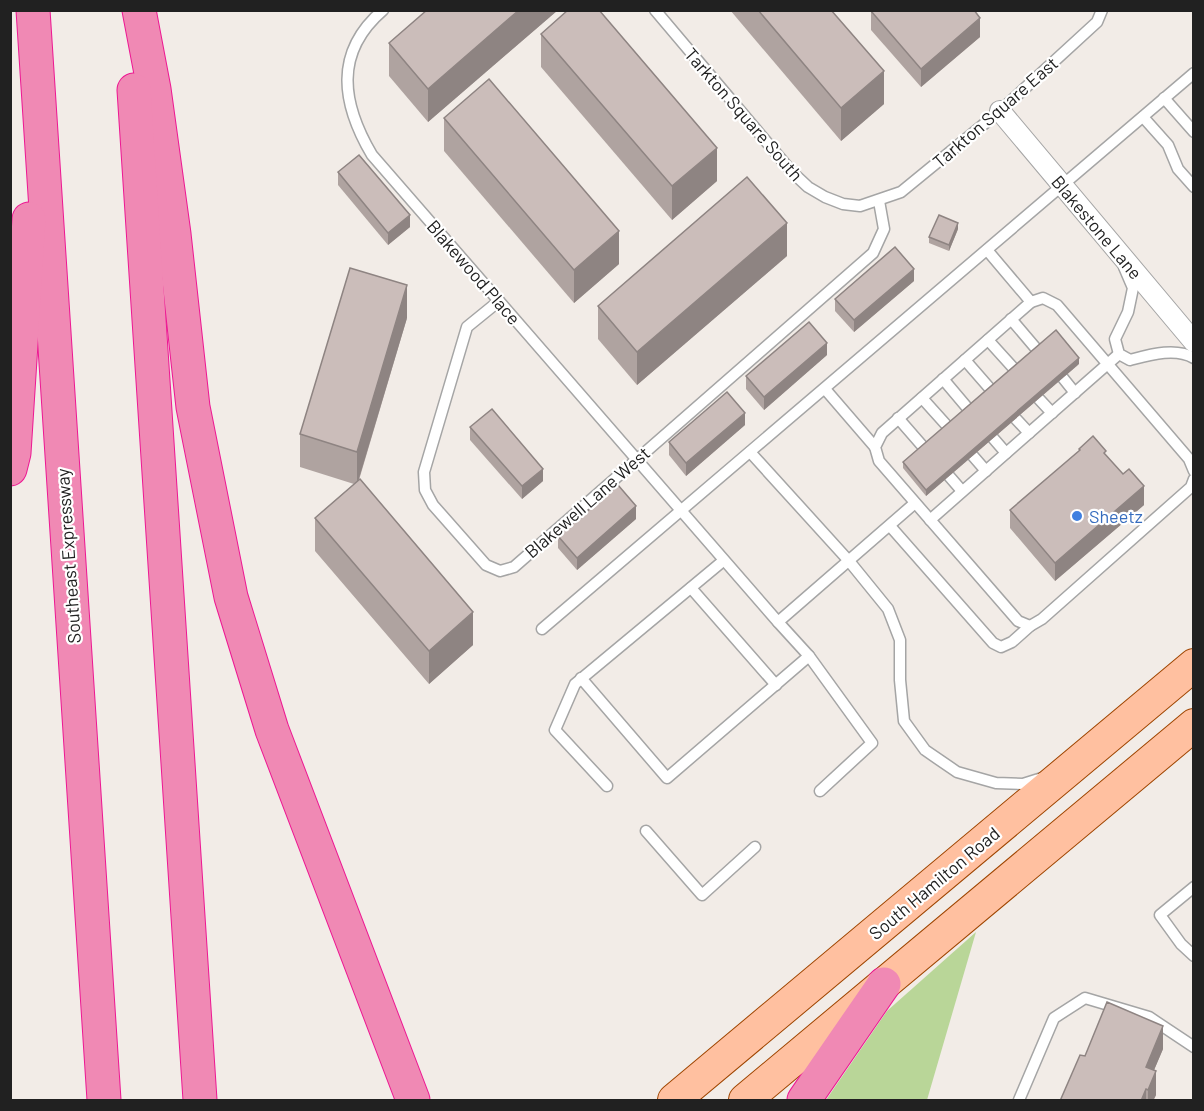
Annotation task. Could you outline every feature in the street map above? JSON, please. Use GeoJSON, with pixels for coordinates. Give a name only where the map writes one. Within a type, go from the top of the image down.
{"type":"FeatureCollection","features":[{"type":"Feature","properties":{"kind":"highway","name":"Southeast Expressway"},"geometry":{"type":"LineString","coordinates":[[33,10],[104,1101]]}},
{"type":"Feature","properties":{"kind":"highway"},"geometry":{"type":"LineString","coordinates":[[129,10],[200,1101]]}},
{"type":"Feature","properties":{"kind":"highway"},"geometry":{"type":"LineString","coordinates":[[139,10],[154,89],[174,234],[193,407],[231,597],[272,730],[413,1101]]}},
{"type":"Feature","properties":{"kind":"highway"},"geometry":{"type":"LineString","coordinates":[[10,469],[14,453],[30,197],[39,106]]}},
{"type":"Feature","properties":{"kind":"highway"},"geometry":{"type":"LineString","coordinates":[[804,1101],[884,984]]}},
{"type":"Feature","properties":{"kind":"main road","name":"South Hamilton Road"},"geometry":{"type":"LineString","coordinates":[[674,1101],[1194,665]]}},
{"type":"Feature","properties":{"kind":"main road"},"geometry":{"type":"LineString","coordinates":[[745,1101],[1194,725]]}},
{"type":"Feature","properties":{"kind":"street","name":"Blakestone Lane"},"geometry":{"type":"LineString","coordinates":[[1000,111],[1194,342]]}},
{"type":"Feature","properties":{"kind":"lane","name":"Blakewood Place"},"geometry":{"type":"LineString","coordinates":[[383,10],[358,37],[349,61],[346,84],[351,112],[359,133],[372,155],[808,656],[872,743],[820,791]]}},
{"type":"Feature","properties":{"kind":"lane","name":"Tarkton Square South"},"geometry":{"type":"LineString","coordinates":[[655,10],[792,172],[808,187],[843,204],[860,206],[879,201]]}},
{"type":"Feature","properties":{"kind":"lane","name":"Tarkton Square East"},"geometry":{"type":"LineString","coordinates":[[879,201],[901,192],[1000,111],[1097,22],[1102,10]]}},
{"type":"Feature","properties":{"kind":"lane"},"geometry":{"type":"LineString","coordinates":[[542,629],[1194,73]]}},
{"type":"Feature","properties":{"kind":"lane"},"geometry":{"type":"LineString","coordinates":[[1164,99],[1194,132]]}},
{"type":"Feature","properties":{"kind":"lane"},"geometry":{"type":"LineString","coordinates":[[1143,117],[1168,145],[1178,169],[1194,187]]}},
{"type":"Feature","properties":{"kind":"lane","name":"Blakewell Lane West"},"geometry":{"type":"LineString","coordinates":[[499,301],[466,327],[424,472],[425,490],[433,506],[486,565],[500,571],[514,567],[873,254],[884,229],[879,201]]}},
{"type":"Feature","properties":{"kind":"lane"},"geometry":{"type":"LineString","coordinates":[[987,250],[1031,302]]}},
{"type":"Feature","properties":{"kind":"lane"},"geometry":{"type":"LineString","coordinates":[[1119,253],[1133,288],[1128,312],[1115,339],[1119,354],[1130,360],[1159,353],[1188,355],[1194,358]]}},
{"type":"Feature","properties":{"kind":"lane"},"geometry":{"type":"LineString","coordinates":[[875,447],[882,433],[898,418],[1031,302],[1043,298],[1056,305],[1108,364],[1189,459],[1194,471]]}},
{"type":"Feature","properties":{"kind":"lane"},"geometry":{"type":"LineString","coordinates":[[1011,319],[1039,352]]}},
{"type":"Feature","properties":{"kind":"lane"},"geometry":{"type":"LineString","coordinates":[[988,340],[1016,371]]}},
{"type":"Feature","properties":{"kind":"lane"},"geometry":{"type":"LineString","coordinates":[[930,520],[1119,354]]}},
{"type":"Feature","properties":{"kind":"lane"},"geometry":{"type":"LineString","coordinates":[[965,360],[992,392]]}},
{"type":"Feature","properties":{"kind":"lane"},"geometry":{"type":"LineString","coordinates":[[1063,378],[1075,393]]}},
{"type":"Feature","properties":{"kind":"lane"},"geometry":{"type":"LineString","coordinates":[[943,379],[970,411]]}},
{"type":"Feature","properties":{"kind":"lane"},"geometry":{"type":"LineString","coordinates":[[825,389],[875,447],[879,461],[915,503],[1018,621],[1030,626]]}},
{"type":"Feature","properties":{"kind":"lane"},"geometry":{"type":"LineString","coordinates":[[922,398],[949,429]]}},
{"type":"Feature","properties":{"kind":"lane"},"geometry":{"type":"LineString","coordinates":[[1039,399],[1052,413]]}},
{"type":"Feature","properties":{"kind":"lane"},"geometry":{"type":"LineString","coordinates":[[898,418],[925,449]]}},
{"type":"Feature","properties":{"kind":"lane"},"geometry":{"type":"LineString","coordinates":[[1016,419],[1029,433]]}},
{"type":"Feature","properties":{"kind":"lane"},"geometry":{"type":"LineString","coordinates":[[993,438],[1006,453]]}},
{"type":"Feature","properties":{"kind":"lane"},"geometry":{"type":"LineString","coordinates":[[750,452],[849,561],[888,609],[900,640],[900,680],[904,721],[925,750],[957,772],[996,783],[1023,784],[1071,768]]}},
{"type":"Feature","properties":{"kind":"lane"},"geometry":{"type":"LineString","coordinates":[[973,456],[986,471]]}},
{"type":"Feature","properties":{"kind":"lane"},"geometry":{"type":"LineString","coordinates":[[949,476],[962,491]]}},
{"type":"Feature","properties":{"kind":"lane"},"geometry":{"type":"LineString","coordinates":[[890,526],[993,643],[1001,647],[1012,642],[1042,619],[1191,488],[1194,479]]}},
{"type":"Feature","properties":{"kind":"lane"},"geometry":{"type":"LineString","coordinates":[[778,622],[915,503]]}},
{"type":"Feature","properties":{"kind":"lane"},"geometry":{"type":"LineString","coordinates":[[607,786],[555,730],[575,684],[723,561]]}},
{"type":"Feature","properties":{"kind":"lane"},"geometry":{"type":"LineString","coordinates":[[691,588],[776,685]]}},
{"type":"Feature","properties":{"kind":"lane"},"geometry":{"type":"LineString","coordinates":[[581,678],[667,778],[808,656]]}},
{"type":"Feature","properties":{"kind":"lane"},"geometry":{"type":"LineString","coordinates":[[646,831],[702,895],[755,847]]}},
{"type":"Feature","properties":{"kind":"lane"},"geometry":{"type":"LineString","coordinates":[[1194,887],[1160,915],[1181,944],[1194,956]]}},
{"type":"Feature","properties":{"kind":"lane"},"geometry":{"type":"LineString","coordinates":[[1019,1101],[1054,1018],[1085,998],[1149,1017],[1194,1047]]}},
{"type":"Feature","properties":{"kind":"green space"},"geometry":{"type":"Polygon","coordinates":[[[976,932],[927,1100],[826,1100],[887,1011],[976,932]]]}},
{"type":"Feature","properties":{"kind":"building"},"geometry":{"type":"Polygon","coordinates":[[[427,10],[519,10],[428,89],[389,43],[427,10]]]}},
{"type":"Feature","properties":{"kind":"building"},"geometry":{"type":"Polygon","coordinates":[[[568,10],[599,10],[717,148],[672,186],[541,34],[568,10]]]}},
{"type":"Feature","properties":{"kind":"building"},"geometry":{"type":"Polygon","coordinates":[[[758,10],[831,10],[884,71],[841,108],[758,10]]]}},
{"type":"Feature","properties":{"kind":"building"},"geometry":{"type":"Polygon","coordinates":[[[872,10],[974,10],[980,18],[921,69],[872,10]]]}},
{"type":"Feature","properties":{"kind":"building"},"geometry":{"type":"Polygon","coordinates":[[[489,79],[619,231],[574,270],[444,118],[489,79]]]}},
{"type":"Feature","properties":{"kind":"building"},"geometry":{"type":"Polygon","coordinates":[[[359,155],[410,215],[388,233],[338,172],[359,155]]]}},
{"type":"Feature","properties":{"kind":"building"},"geometry":{"type":"Polygon","coordinates":[[[747,177],[787,223],[637,352],[598,306],[747,177]]]}},
{"type":"Feature","properties":{"kind":"building"},"geometry":{"type":"Polygon","coordinates":[[[939,215],[958,223],[949,245],[929,237],[939,215]]]}},
{"type":"Feature","properties":{"kind":"building"},"geometry":{"type":"Polygon","coordinates":[[[895,247],[914,269],[854,320],[835,299],[895,247]]]}},
{"type":"Feature","properties":{"kind":"building"},"geometry":{"type":"Polygon","coordinates":[[[350,268],[407,285],[357,452],[300,434],[350,268]]]}},
{"type":"Feature","properties":{"kind":"building"},"geometry":{"type":"Polygon","coordinates":[[[809,322],[827,343],[764,397],[746,376],[809,322]]]}},
{"type":"Feature","properties":{"kind":"building"},"geometry":{"type":"Polygon","coordinates":[[[1056,330],[1079,358],[926,490],[903,462],[1056,330]]]}},
{"type":"Feature","properties":{"kind":"building"},"geometry":{"type":"Polygon","coordinates":[[[727,392],[745,413],[686,463],[669,442],[727,392]]]}},
{"type":"Feature","properties":{"kind":"building"},"geometry":{"type":"Polygon","coordinates":[[[492,409],[543,469],[522,486],[470,427],[492,409]]]}},
{"type":"Feature","properties":{"kind":"building","name":"Sheetz"},"geometry":{"type":"Polygon","coordinates":[[[1093,436],[1106,451],[1104,453],[1123,474],[1129,469],[1144,486],[1055,563],[1010,510],[1093,436]]]}},
{"type":"Feature","properties":{"kind":"building"},"geometry":{"type":"Polygon","coordinates":[[[360,479],[473,612],[429,651],[315,518],[360,479]]]}},
{"type":"Feature","properties":{"kind":"building"},"geometry":{"type":"Polygon","coordinates":[[[618,485],[636,506],[577,558],[558,536],[618,485]]]}},
{"type":"Feature","properties":{"kind":"building"},"geometry":{"type":"Polygon","coordinates":[[[1107,1002],[1163,1026],[1146,1067],[1156,1071],[1148,1090],[1146,1089],[1141,1101],[1060,1101],[1080,1055],[1085,1056],[1107,1002]]]}},
{"type":"Feature","properties":{"kind":"place","name":"Sheetz"},"geometry":{"type":"Point","coordinates":[1077,516]}}]}
